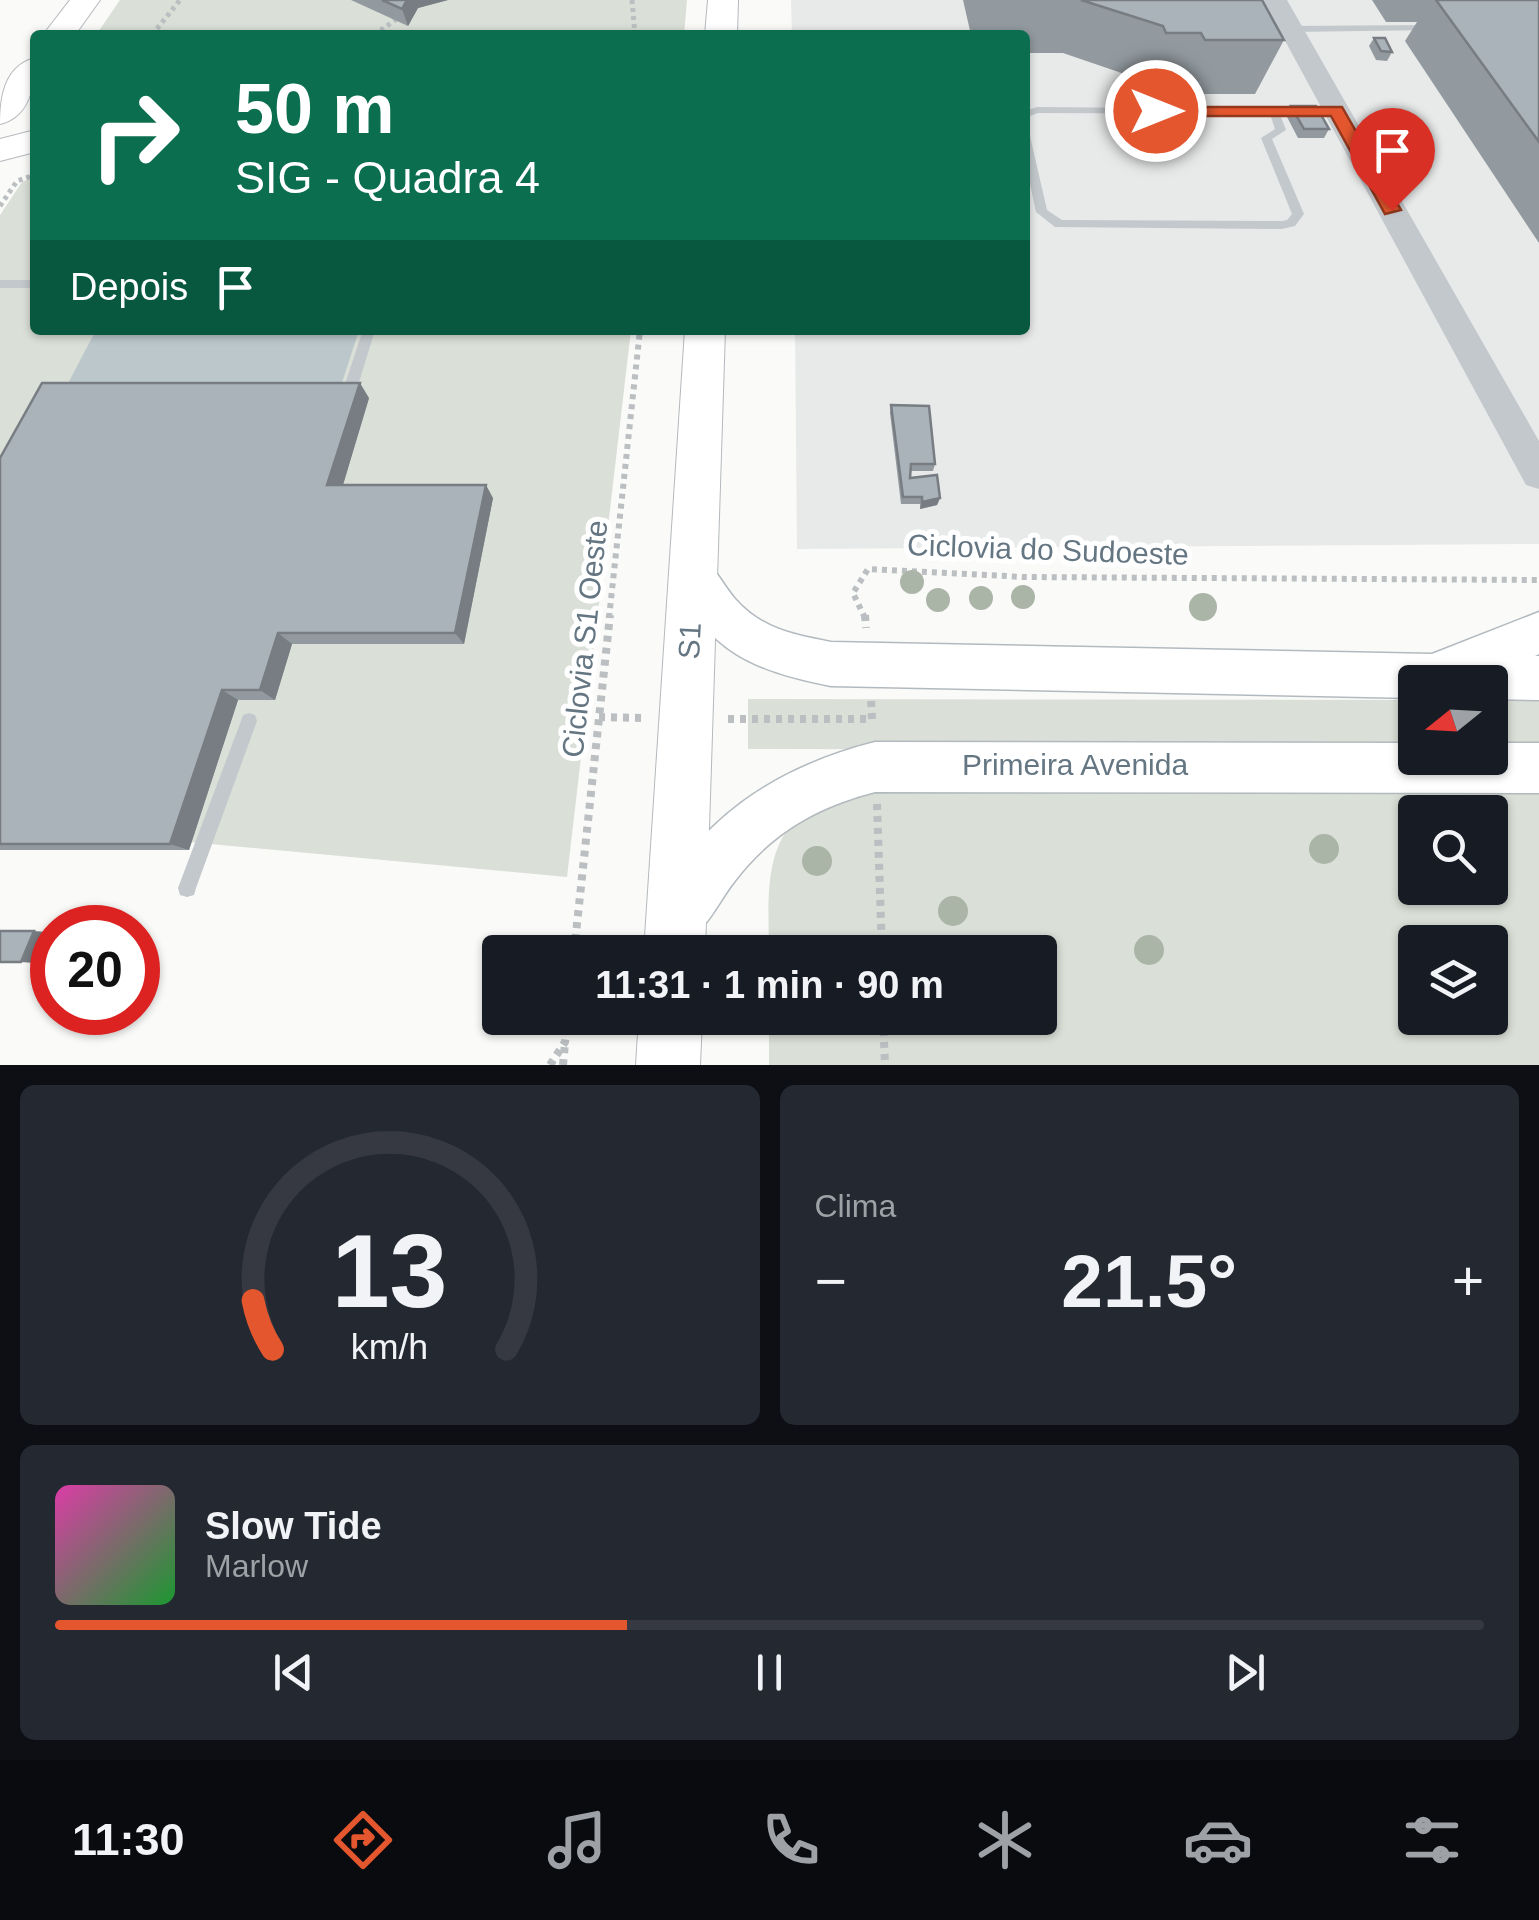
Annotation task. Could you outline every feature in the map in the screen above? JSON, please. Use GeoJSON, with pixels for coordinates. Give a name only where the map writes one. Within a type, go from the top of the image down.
{"type":"FeatureCollection","features":[{"type":"Feature","properties":{"kind":"highway"},"geometry":{"type":"LineString","coordinates":[[63,30],[84,0]]}},
{"type":"Feature","properties":{"kind":"highway"},"geometry":{"type":"LineString","coordinates":[[721,30],[723,0]]}},
{"type":"Feature","properties":{"kind":"highway"},"geometry":{"type":"LineString","coordinates":[[0,114],[30,76]]}},
{"type":"Feature","properties":{"kind":"highway"},"geometry":{"type":"LineString","coordinates":[[0,150],[30,142]]}},
{"type":"Feature","properties":{"kind":"highway","name":"S1"},"geometry":{"type":"LineString","coordinates":[[675,935],[705,335]]}},
{"type":"Feature","properties":{"kind":"highway"},"geometry":{"type":"LineString","coordinates":[[668,1065],[670,1035]]}},
{"type":"Feature","properties":{"kind":"main road"},"geometry":{"type":"LineString","coordinates":[[693,574],[716,614],[745,640],[790,657],[869,667],[1398,677]]}},
{"type":"Feature","properties":{"kind":"main road"},"geometry":{"type":"LineString","coordinates":[[1448,665],[1539,633]]}},
{"type":"Feature","properties":{"kind":"main road"},"geometry":{"type":"LineString","coordinates":[[1508,678],[1539,678]]}},
{"type":"Feature","properties":{"kind":"main road","name":"Primeira Avenida"},"geometry":{"type":"LineString","coordinates":[[676,935],[708,868],[746,824],[799,790],[838,774],[875,766],[1539,768]]}},
{"type":"Feature","properties":{"kind":"street"},"geometry":{"type":"LineString","coordinates":[[1275,0],[1328,111],[1539,474]]}},
{"type":"Feature","properties":{"kind":"lane"},"geometry":{"type":"LineString","coordinates":[[1291,29],[1448,28]]}},
{"type":"Feature","properties":{"kind":"lane"},"geometry":{"type":"LineString","coordinates":[[1030,158],[1042,212],[1059,224],[1290,224],[1298,214],[1266,138],[1281,130],[1274,111]]}},
{"type":"Feature","properties":{"kind":"lane"},"geometry":{"type":"LineString","coordinates":[[1030,112],[1294,111]]}},
{"type":"Feature","properties":{"kind":"lane"},"geometry":{"type":"LineString","coordinates":[[0,284],[30,284]]}},
{"type":"Feature","properties":{"kind":"lane"},"geometry":{"type":"LineString","coordinates":[[345,406],[367,335]]}},
{"type":"Feature","properties":{"kind":"lane"},"geometry":{"type":"LineString","coordinates":[[187,888],[250,721]]}},
{"type":"Feature","properties":{"kind":"path"},"geometry":{"type":"LineString","coordinates":[[156,30],[180,0]]}},
{"type":"Feature","properties":{"kind":"path"},"geometry":{"type":"LineString","coordinates":[[632,0],[635,30]]}},
{"type":"Feature","properties":{"kind":"path"},"geometry":{"type":"LineString","coordinates":[[381,30],[405,12]]}},
{"type":"Feature","properties":{"kind":"path"},"geometry":{"type":"LineString","coordinates":[[0,206],[17,181],[30,176]]}},
{"type":"Feature","properties":{"kind":"path","name":"Ciclovia S1 Oeste"},"geometry":{"type":"LineString","coordinates":[[576,935],[639,335]]}},
{"type":"Feature","properties":{"kind":"path","name":"Ciclovia do Sudoeste"},"geometry":{"type":"LineString","coordinates":[[599,717],[872,719],[865,611],[853,593],[868,569],[892,567],[1024,577],[1539,580]]}},
{"type":"Feature","properties":{"kind":"path"},"geometry":{"type":"LineString","coordinates":[[875,766],[881,935]]}},
{"type":"Feature","properties":{"kind":"path"},"geometry":{"type":"LineString","coordinates":[[562,1065],[566,1035]]}},
{"type":"Feature","properties":{"kind":"path"},"geometry":{"type":"LineString","coordinates":[[884,1035],[885,1065]]}},
{"type":"Feature","properties":{"kind":"path"},"geometry":{"type":"LineString","coordinates":[[550,1065],[565,1042]]}},
{"type":"Feature","properties":{"kind":"shaded area"},"geometry":{"type":"Polygon","coordinates":[[[120,0],[687,0],[684,30],[99,30],[120,0]]]}},
{"type":"Feature","properties":{"kind":"shaded area"},"geometry":{"type":"Polygon","coordinates":[[[791,0],[1539,0],[1539,544],[797,549],[795,335],[1030,335],[1030,30],[792,30],[791,0]]]}},
{"type":"Feature","properties":{"kind":"shaded area"},"geometry":{"type":"Polygon","coordinates":[[[30,179],[30,335],[630,335],[567,877],[189,842],[0,839],[0,215],[22,182],[30,179]]]}},
{"type":"Feature","properties":{"kind":"shaded area"},"geometry":{"type":"Polygon","coordinates":[[[93,335],[357,335],[305,497],[8,498],[93,335]]]}},
{"type":"Feature","properties":{"kind":"shaded area"},"geometry":{"type":"Polygon","coordinates":[[[748,699],[1398,700],[1398,750],[748,749],[748,699]]]}},
{"type":"Feature","properties":{"kind":"shaded area"},"geometry":{"type":"Polygon","coordinates":[[[1508,701],[1539,701],[1539,750],[1508,750],[1508,701]]]}},
{"type":"Feature","properties":{"kind":"shaded area"},"geometry":{"type":"Polygon","coordinates":[[[868,792],[1539,794],[1539,1065],[769,1065],[769,1035],[1057,1035],[1057,935],[769,935],[769,891],[777,851],[798,818],[828,802],[868,792]]]}},
{"type":"Feature","properties":{"kind":"building"},"geometry":{"type":"Polygon","coordinates":[[[382,0],[407,0],[402,9],[382,0]]]}},
{"type":"Feature","properties":{"kind":"building"},"geometry":{"type":"Polygon","coordinates":[[[1081,0],[1262,0],[1284,40],[1205,40],[1201,33],[1166,33],[1163,26],[1081,0]]]}},
{"type":"Feature","properties":{"kind":"building"},"geometry":{"type":"Polygon","coordinates":[[[1436,0],[1539,0],[1539,142],[1436,0]]]}},
{"type":"Feature","properties":{"kind":"building"},"geometry":{"type":"Polygon","coordinates":[[[1374,38],[1385,38],[1392,52],[1381,51],[1374,38]]]}},
{"type":"Feature","properties":{"kind":"building"},"geometry":{"type":"Polygon","coordinates":[[[1291,106],[1316,106],[1329,129],[1304,129],[1291,106]]]}},
{"type":"Feature","properties":{"kind":"building"},"geometry":{"type":"Polygon","coordinates":[[[42,383],[360,383],[327,485],[486,485],[455,633],[278,633],[260,690],[222,690],[170,844],[0,844],[0,458],[42,383]]]}},
{"type":"Feature","properties":{"kind":"building"},"geometry":{"type":"Polygon","coordinates":[[[891,405],[929,406],[935,464],[911,464],[910,478],[937,475],[940,498],[922,502],[922,497],[903,497],[891,405]]]}},
{"type":"Feature","properties":{"kind":"building"},"geometry":{"type":"Polygon","coordinates":[[[0,931],[30,931],[21,962],[0,962],[0,931]]]}},
{"type":"Feature","properties":{"kind":"route"},"geometry":{"type":"LineString","coordinates":[[1156,111],[1336,111],[1392,210]]}}]}
